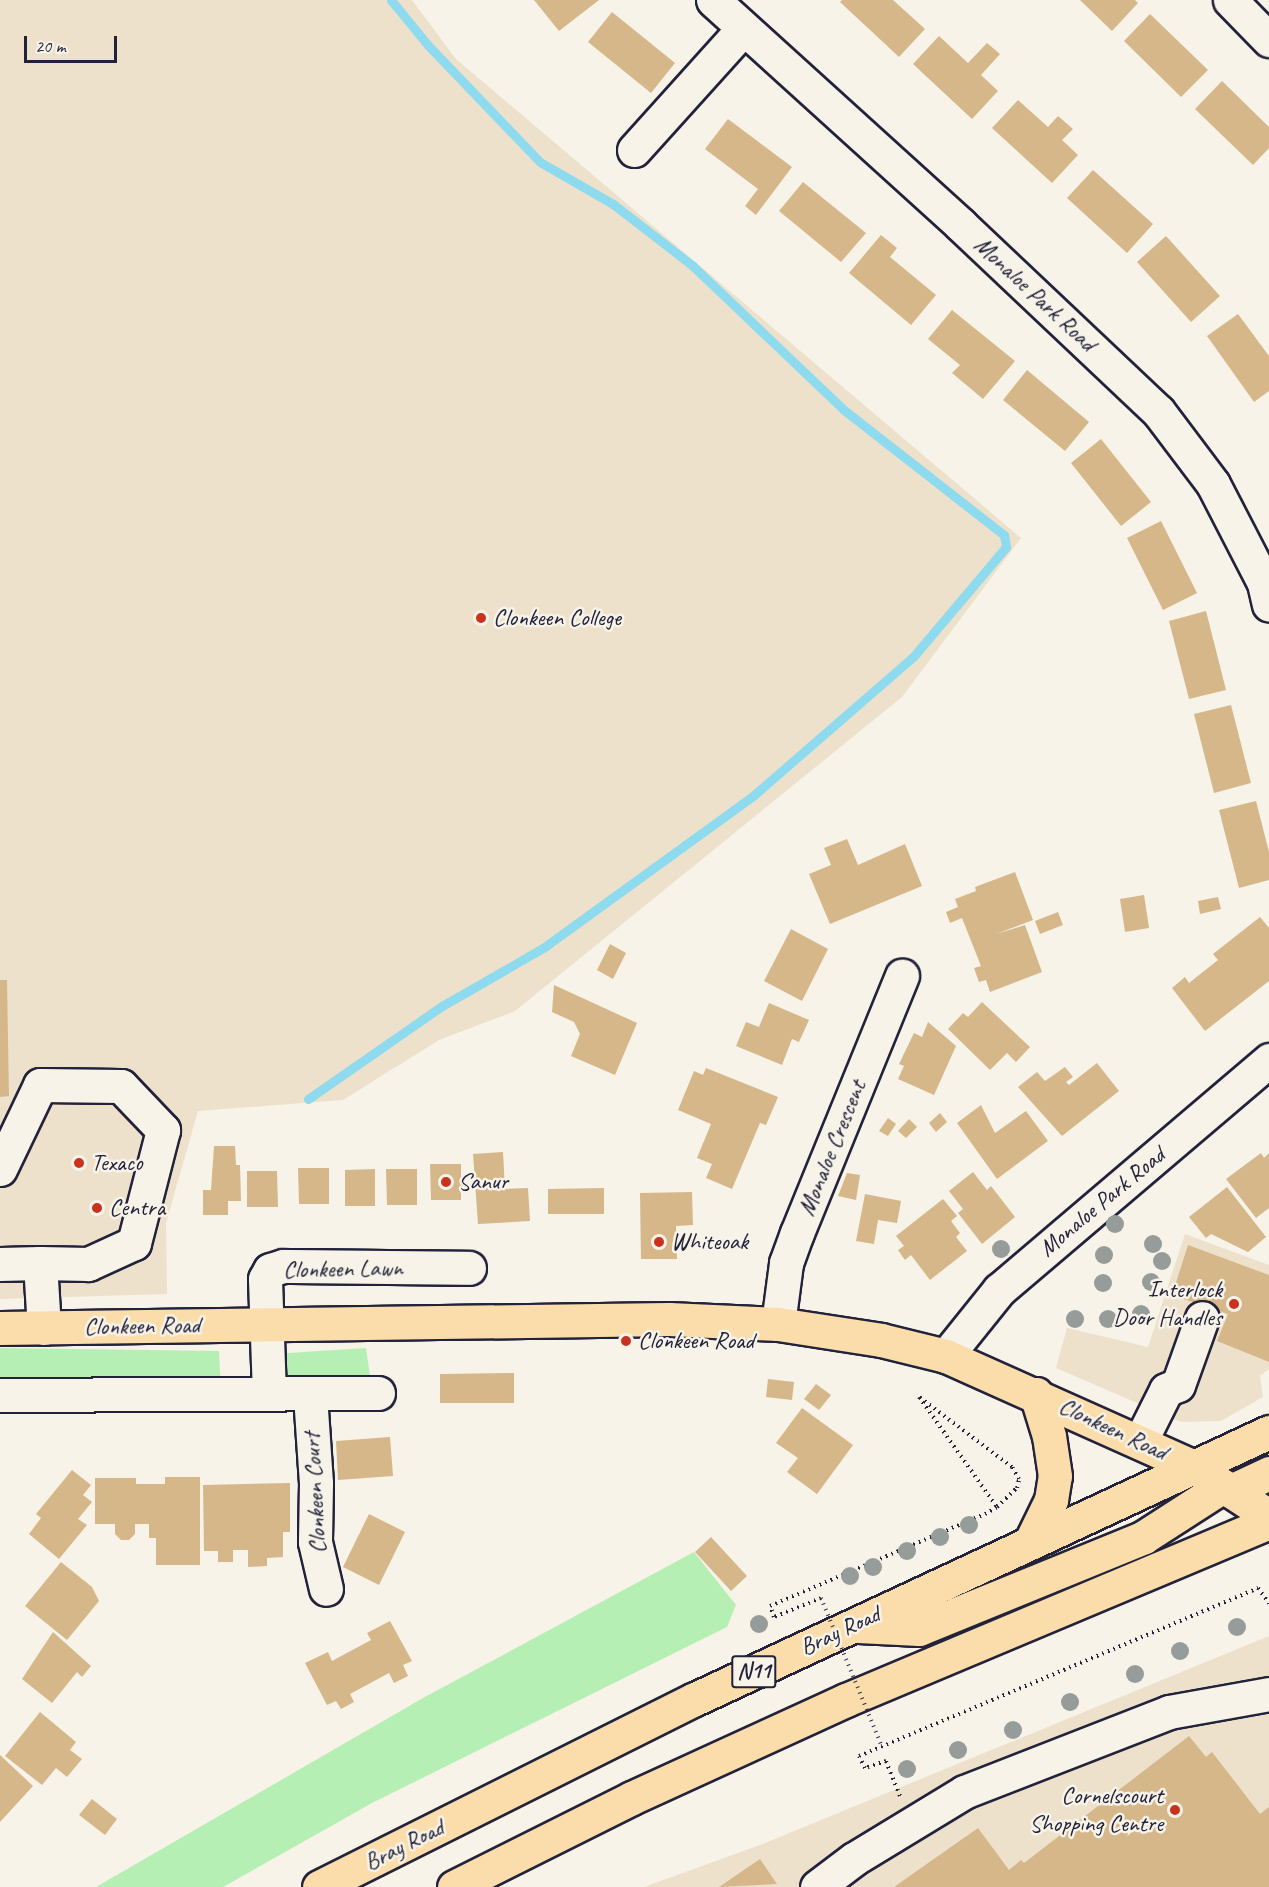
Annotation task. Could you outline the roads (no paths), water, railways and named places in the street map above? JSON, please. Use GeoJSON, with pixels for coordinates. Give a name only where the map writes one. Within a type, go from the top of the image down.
{"type":"FeatureCollection","features":[{"type":"Feature","properties":{"kind":"main road","name":"Clonkeen Road"},"geometry":{"type":"LineString","coordinates":[[0,1328],[669,1319],[778,1324],[892,1342],[946,1356],[1036,1394],[1194,1467],[1269,1516]]}},
{"type":"Feature","properties":{"kind":"main road"},"geometry":{"type":"LineString","coordinates":[[1031,1541],[1051,1500],[1055,1476],[1049,1437],[1036,1394]]}},
{"type":"Feature","properties":{"kind":"main road","name":"Bray Road"},"geometry":{"type":"LineString","coordinates":[[319,1887],[695,1699],[1269,1432]]}},
{"type":"Feature","properties":{"kind":"main road","name":"N11"},"geometry":{"type":"LineString","coordinates":[[853,1626],[919,1629],[1144,1537],[1227,1489],[1269,1473]]}},
{"type":"Feature","properties":{"kind":"main road"},"geometry":{"type":"LineString","coordinates":[[454,1887],[632,1798],[846,1700],[1269,1522]]}},
{"type":"Feature","properties":{"kind":"street","name":"Monaloe Park Road"},"geometry":{"type":"LineString","coordinates":[[713,0],[961,225],[1158,411],[1213,484],[1267,590]]}},
{"type":"Feature","properties":{"kind":"street"},"geometry":{"type":"LineString","coordinates":[[1230,0],[1269,40]]}},
{"type":"Feature","properties":{"kind":"street"},"geometry":{"type":"LineString","coordinates":[[634,150],[743,29]]}},
{"type":"Feature","properties":{"kind":"street","name":"Monaloe Crescent"},"geometry":{"type":"LineString","coordinates":[[778,1324],[786,1263],[796,1233],[902,976]]}},
{"type":"Feature","properties":{"kind":"street","name":"Monaloe Park Road"},"geometry":{"type":"LineString","coordinates":[[946,1356],[999,1290],[1269,1060]]}},
{"type":"Feature","properties":{"kind":"street"},"geometry":{"type":"LineString","coordinates":[[0,1169],[40,1085],[121,1086],[163,1130],[134,1243],[88,1264],[0,1264]]}},
{"type":"Feature","properties":{"kind":"street"},"geometry":{"type":"LineString","coordinates":[[40,1263],[44,1328]]}},
{"type":"Feature","properties":{"kind":"street","name":"Clonkeen Lawn"},"geometry":{"type":"LineString","coordinates":[[266,1323],[265,1279],[270,1270],[283,1266],[469,1268]]}},
{"type":"Feature","properties":{"kind":"street"},"geometry":{"type":"LineString","coordinates":[[1140,1442],[1166,1390],[1178,1385],[1202,1318]]}},
{"type":"Feature","properties":{"kind":"street"},"geometry":{"type":"LineString","coordinates":[[266,1323],[269,1394]]}},
{"type":"Feature","properties":{"kind":"street"},"geometry":{"type":"LineString","coordinates":[[0,1395],[378,1393]]}},
{"type":"Feature","properties":{"kind":"street","name":"Clonkeen Court"},"geometry":{"type":"LineString","coordinates":[[310,1395],[316,1474],[315,1542],[326,1589]]}},
{"type":"Feature","properties":{"kind":"street"},"geometry":{"type":"LineString","coordinates":[[817,1887],[914,1821],[964,1792],[1169,1712],[1269,1694]]}},
{"type":"Feature","properties":{"kind":"waterway"},"geometry":{"type":"LineString","coordinates":[[308,1099],[442,1006],[543,948],[754,795],[913,657],[1006,547],[1004,535],[843,409],[693,266],[613,204],[540,162],[427,44],[391,0]]}},
{"type":"Feature","properties":{"kind":"place","name":"Clonkeen College"},"geometry":{"type":"Point","coordinates":[481,618]}},
{"type":"Feature","properties":{"kind":"place","name":"Texaco"},"geometry":{"type":"Point","coordinates":[79,1163]}},
{"type":"Feature","properties":{"kind":"place","name":"Sanur"},"geometry":{"type":"Point","coordinates":[446,1182]}},
{"type":"Feature","properties":{"kind":"place","name":"Centra"},"geometry":{"type":"Point","coordinates":[97,1208]}},
{"type":"Feature","properties":{"kind":"place","name":"Whiteoak"},"geometry":{"type":"Point","coordinates":[659,1242]}},
{"type":"Feature","properties":{"kind":"place","name":"Interlock Door Handles"},"geometry":{"type":"Point","coordinates":[1234,1304]}},
{"type":"Feature","properties":{"kind":"place","name":"Clonkeen Road"},"geometry":{"type":"Point","coordinates":[626,1341]}},
{"type":"Feature","properties":{"kind":"place","name":"Cornelscourt Shopping Centre"},"geometry":{"type":"Point","coordinates":[1175,1810]}}]}
